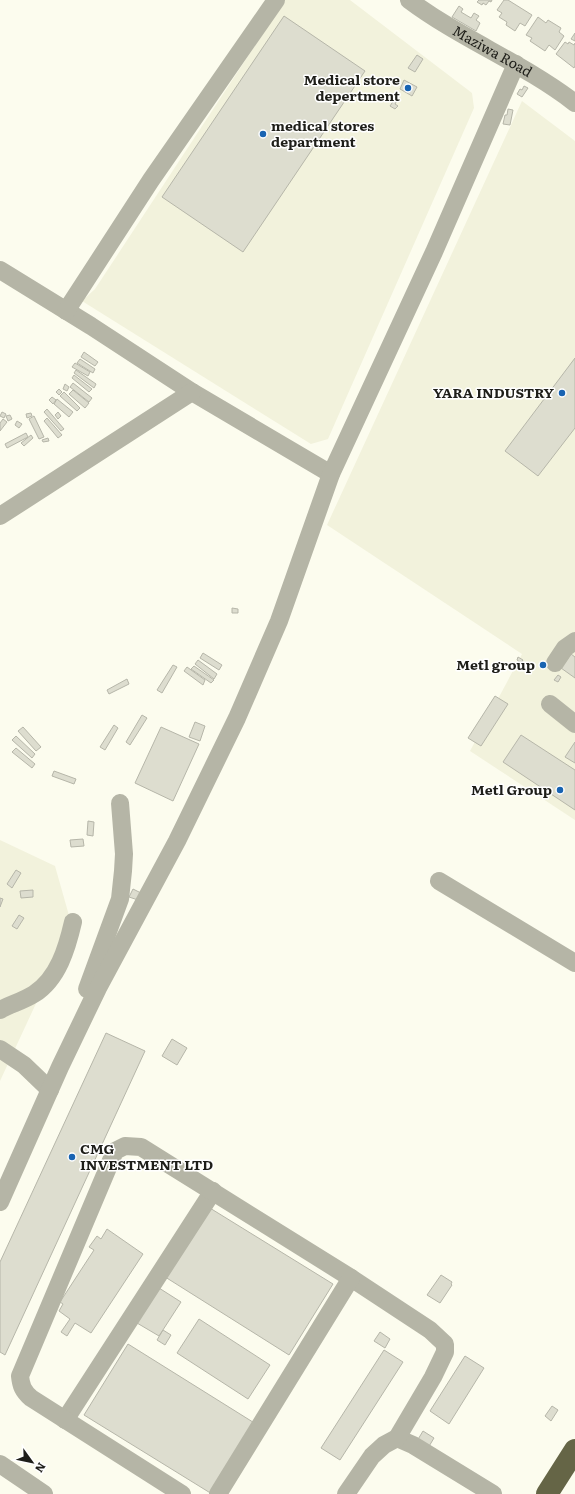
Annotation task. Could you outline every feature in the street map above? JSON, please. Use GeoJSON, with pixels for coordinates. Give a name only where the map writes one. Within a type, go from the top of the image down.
{"type":"FeatureCollection","features":[{"type":"Feature","properties":{"kind":"highway"},"geometry":{"type":"LineString","coordinates":[[547,1494],[575,1450]]}},
{"type":"Feature","properties":{"kind":"street"},"geometry":{"type":"LineString","coordinates":[[66,311],[151,180],[276,0]]}},
{"type":"Feature","properties":{"kind":"street","name":"Maziwa Road"},"geometry":{"type":"LineString","coordinates":[[409,0],[448,26],[516,64],[575,103]]}},
{"type":"Feature","properties":{"kind":"street"},"geometry":{"type":"LineString","coordinates":[[0,1202],[76,1035],[122,942],[177,841],[238,718],[279,621],[331,474],[434,252],[516,64]]}},
{"type":"Feature","properties":{"kind":"street"},"geometry":{"type":"LineString","coordinates":[[0,270],[192,392],[331,474]]}},
{"type":"Feature","properties":{"kind":"street"},"geometry":{"type":"LineString","coordinates":[[0,516],[192,392]]}},
{"type":"Feature","properties":{"kind":"street"},"geometry":{"type":"LineString","coordinates":[[555,664],[565,648],[575,641]]}},
{"type":"Feature","properties":{"kind":"street"},"geometry":{"type":"LineString","coordinates":[[550,704],[575,724]]}},
{"type":"Feature","properties":{"kind":"street"},"geometry":{"type":"LineString","coordinates":[[76,1035],[85,995],[120,899],[124,854],[120,803]]}},
{"type":"Feature","properties":{"kind":"street"},"geometry":{"type":"LineString","coordinates":[[439,881],[575,963]]}},
{"type":"Feature","properties":{"kind":"street"},"geometry":{"type":"LineString","coordinates":[[0,1010],[33,994],[48,983],[60,963],[66,949],[73,922]]}},
{"type":"Feature","properties":{"kind":"street"},"geometry":{"type":"LineString","coordinates":[[0,1049],[24,1065],[50,1090]]}},
{"type":"Feature","properties":{"kind":"street"},"geometry":{"type":"LineString","coordinates":[[182,1494],[31,1398],[24,1392],[21,1385],[20,1376],[115,1151],[125,1146],[141,1147],[213,1191],[430,1330],[445,1344],[445,1352],[436,1371],[397,1438],[384,1445],[372,1456],[346,1494]]}},
{"type":"Feature","properties":{"kind":"street"},"geometry":{"type":"LineString","coordinates":[[65,1420],[213,1191]]}},
{"type":"Feature","properties":{"kind":"street"},"geometry":{"type":"LineString","coordinates":[[218,1494],[351,1278]]}},
{"type":"Feature","properties":{"kind":"street"},"geometry":{"type":"LineString","coordinates":[[397,1438],[413,1445],[493,1494]]}},
{"type":"Feature","properties":{"kind":"street"},"geometry":{"type":"LineString","coordinates":[[0,1464],[44,1494]]}},
{"type":"Feature","properties":{"kind":"shaded area"},"geometry":{"type":"Polygon","coordinates":[[[285,0],[350,0],[472,93],[474,108],[328,439],[311,444],[82,301],[95,289],[285,0]]]}},
{"type":"Feature","properties":{"kind":"shaded area"},"geometry":{"type":"Polygon","coordinates":[[[522,101],[575,141],[575,820],[470,751],[522,654],[327,525],[522,101]]]}},
{"type":"Feature","properties":{"kind":"shaded area"},"geometry":{"type":"Polygon","coordinates":[[[0,840],[55,866],[72,926],[0,1081],[0,840]]]}},
{"type":"Feature","properties":{"kind":"building"},"geometry":{"type":"Polygon","coordinates":[[[479,0],[492,0],[486,5],[483,3],[482,5],[477,2],[479,0]]]}},
{"type":"Feature","properties":{"kind":"building"},"geometry":{"type":"Polygon","coordinates":[[[504,0],[508,0],[532,15],[525,26],[520,23],[515,31],[506,25],[507,22],[499,17],[502,13],[497,10],[504,0]]]}},
{"type":"Feature","properties":{"kind":"building"},"geometry":{"type":"Polygon","coordinates":[[[459,6],[463,9],[461,12],[471,18],[474,13],[479,16],[476,20],[480,23],[476,31],[452,17],[459,6]]]}},
{"type":"Feature","properties":{"kind":"building","name":"medical stores department"},"geometry":{"type":"Polygon","coordinates":[[[284,16],[365,71],[243,252],[162,197],[284,16]]]}},
{"type":"Feature","properties":{"kind":"building"},"geometry":{"type":"Polygon","coordinates":[[[538,17],[546,23],[548,20],[561,28],[559,32],[564,36],[555,50],[549,45],[545,51],[530,41],[532,38],[526,35],[538,17]]]}},
{"type":"Feature","properties":{"kind":"building"},"geometry":{"type":"Polygon","coordinates":[[[575,33],[575,41],[571,39],[575,33]]]}},
{"type":"Feature","properties":{"kind":"building"},"geometry":{"type":"Polygon","coordinates":[[[565,42],[568,44],[569,42],[574,45],[575,43],[574,68],[556,54],[565,42]]]}},
{"type":"Feature","properties":{"kind":"building"},"geometry":{"type":"Polygon","coordinates":[[[417,55],[423,59],[415,72],[408,68],[417,55]]]}},
{"type":"Feature","properties":{"kind":"building","name":"Medical store depertment"},"geometry":{"type":"Polygon","coordinates":[[[404,80],[417,87],[412,96],[400,89],[404,80]]]}},
{"type":"Feature","properties":{"kind":"building"},"geometry":{"type":"Polygon","coordinates":[[[524,86],[528,88],[522,97],[517,94],[524,86]]]}},
{"type":"Feature","properties":{"kind":"building","name":"medical stores department"},"geometry":{"type":"Polygon","coordinates":[[[396,97],[398,99],[395,104],[398,106],[395,109],[390,106],[396,97]]]}},
{"type":"Feature","properties":{"kind":"building"},"geometry":{"type":"Polygon","coordinates":[[[508,109],[513,110],[510,125],[503,124],[508,109]]]}},
{"type":"Feature","properties":{"kind":"building"},"geometry":{"type":"Polygon","coordinates":[[[84,352],[98,362],[95,366],[81,357],[84,352]]]}},
{"type":"Feature","properties":{"kind":"building","name":"YARA INDUSTRY"},"geometry":{"type":"Polygon","coordinates":[[[575,358],[575,428],[538,476],[505,451],[575,358]]]}},
{"type":"Feature","properties":{"kind":"building"},"geometry":{"type":"Polygon","coordinates":[[[80,359],[95,369],[93,373],[77,363],[80,359]]]}},
{"type":"Feature","properties":{"kind":"building"},"geometry":{"type":"Polygon","coordinates":[[[75,363],[90,372],[88,376],[72,367],[75,363]]]}},
{"type":"Feature","properties":{"kind":"building"},"geometry":{"type":"Polygon","coordinates":[[[76,370],[96,384],[94,388],[74,373],[76,370]]]}},
{"type":"Feature","properties":{"kind":"building"},"geometry":{"type":"Polygon","coordinates":[[[74,375],[92,389],[89,392],[72,378],[74,375]]]}},
{"type":"Feature","properties":{"kind":"building"},"geometry":{"type":"Polygon","coordinates":[[[73,383],[92,398],[89,402],[70,387],[73,383]]]}},
{"type":"Feature","properties":{"kind":"building"},"geometry":{"type":"Polygon","coordinates":[[[65,384],[69,387],[67,391],[63,389],[65,384]]]}},
{"type":"Feature","properties":{"kind":"building"},"geometry":{"type":"Polygon","coordinates":[[[59,389],[62,392],[59,395],[56,392],[59,389]]]}},
{"type":"Feature","properties":{"kind":"building"},"geometry":{"type":"Polygon","coordinates":[[[73,390],[89,403],[85,408],[69,394],[73,390]]]}},
{"type":"Feature","properties":{"kind":"building"},"geometry":{"type":"Polygon","coordinates":[[[64,392],[80,408],[77,411],[60,396],[64,392]]]}},
{"type":"Feature","properties":{"kind":"building"},"geometry":{"type":"Polygon","coordinates":[[[52,397],[56,400],[53,404],[49,400],[52,397]]]}},
{"type":"Feature","properties":{"kind":"building"},"geometry":{"type":"Polygon","coordinates":[[[57,399],[73,412],[69,417],[54,404],[57,399]]]}},
{"type":"Feature","properties":{"kind":"building"},"geometry":{"type":"Polygon","coordinates":[[[47,409],[64,429],[61,431],[44,412],[47,409]]]}},
{"type":"Feature","properties":{"kind":"building"},"geometry":{"type":"Polygon","coordinates":[[[2,412],[6,414],[4,418],[0,416],[2,412]]]}},
{"type":"Feature","properties":{"kind":"building"},"geometry":{"type":"Polygon","coordinates":[[[58,412],[61,416],[58,419],[55,415],[58,412]]]}},
{"type":"Feature","properties":{"kind":"building"},"geometry":{"type":"Polygon","coordinates":[[[31,413],[32,416],[27,418],[26,414],[31,413]]]}},
{"type":"Feature","properties":{"kind":"building"},"geometry":{"type":"Polygon","coordinates":[[[10,415],[12,419],[8,421],[6,416],[10,415]]]}},
{"type":"Feature","properties":{"kind":"building"},"geometry":{"type":"Polygon","coordinates":[[[34,416],[44,437],[39,439],[29,419],[34,416]]]}},
{"type":"Feature","properties":{"kind":"building"},"geometry":{"type":"Polygon","coordinates":[[[47,418],[62,435],[58,438],[44,421],[47,418]]]}},
{"type":"Feature","properties":{"kind":"building"},"geometry":{"type":"Polygon","coordinates":[[[3,419],[7,422],[0,431],[0,423],[3,419]]]}},
{"type":"Feature","properties":{"kind":"building"},"geometry":{"type":"Polygon","coordinates":[[[17,421],[22,424],[19,428],[15,425],[17,421]]]}},
{"type":"Feature","properties":{"kind":"building"},"geometry":{"type":"Polygon","coordinates":[[[26,433],[28,437],[7,448],[5,444],[26,433]]]}},
{"type":"Feature","properties":{"kind":"building"},"geometry":{"type":"Polygon","coordinates":[[[31,435],[33,438],[24,446],[21,443],[31,435]]]}},
{"type":"Feature","properties":{"kind":"building"},"geometry":{"type":"Polygon","coordinates":[[[48,438],[49,441],[43,442],[42,440],[48,438]]]}},
{"type":"Feature","properties":{"kind":"building"},"geometry":{"type":"Polygon","coordinates":[[[232,608],[238,609],[238,613],[232,613],[232,608]]]}},
{"type":"Feature","properties":{"kind":"building"},"geometry":{"type":"Polygon","coordinates":[[[203,653],[222,665],[219,670],[200,658],[203,653]]]}},
{"type":"Feature","properties":{"kind":"building","name":"Metl Group"},"geometry":{"type":"Polygon","coordinates":[[[571,654],[575,657],[575,678],[561,668],[571,654]]]}},
{"type":"Feature","properties":{"kind":"building","name":"Metl Group"},"geometry":{"type":"Polygon","coordinates":[[[518,657],[523,660],[521,663],[517,660],[518,657]]]}},
{"type":"Feature","properties":{"kind":"building"},"geometry":{"type":"Polygon","coordinates":[[[198,660],[217,674],[214,679],[195,664],[198,660]]]}},
{"type":"Feature","properties":{"kind":"building"},"geometry":{"type":"Polygon","coordinates":[[[173,665],[177,667],[162,693],[157,690],[173,665]]]}},
{"type":"Feature","properties":{"kind":"building"},"geometry":{"type":"Polygon","coordinates":[[[194,666],[214,680],[211,683],[191,669],[194,666]]]}},
{"type":"Feature","properties":{"kind":"building"},"geometry":{"type":"Polygon","coordinates":[[[187,667],[205,680],[203,685],[184,671],[187,667]]]}},
{"type":"Feature","properties":{"kind":"building","name":"Metl Group"},"geometry":{"type":"Polygon","coordinates":[[[558,675],[561,677],[558,682],[554,680],[558,675]]]}},
{"type":"Feature","properties":{"kind":"building"},"geometry":{"type":"Polygon","coordinates":[[[127,679],[129,684],[109,694],[107,690],[127,679]]]}},
{"type":"Feature","properties":{"kind":"building","name":"Metl Group"},"geometry":{"type":"Polygon","coordinates":[[[495,696],[508,704],[481,746],[468,738],[495,696]]]}},
{"type":"Feature","properties":{"kind":"building"},"geometry":{"type":"Polygon","coordinates":[[[142,715],[147,718],[130,745],[126,742],[142,715]]]}},
{"type":"Feature","properties":{"kind":"building"},"geometry":{"type":"Polygon","coordinates":[[[195,722],[205,726],[200,741],[189,737],[195,722]]]}},
{"type":"Feature","properties":{"kind":"building"},"geometry":{"type":"Polygon","coordinates":[[[114,725],[118,728],[105,750],[100,747],[114,725]]]}},
{"type":"Feature","properties":{"kind":"building"},"geometry":{"type":"Polygon","coordinates":[[[23,727],[41,747],[36,751],[18,731],[23,727]]]}},
{"type":"Feature","properties":{"kind":"building"},"geometry":{"type":"Polygon","coordinates":[[[161,727],[199,744],[173,801],[135,783],[161,727]]]}},
{"type":"Feature","properties":{"kind":"building","name":"Metl Group"},"geometry":{"type":"Polygon","coordinates":[[[521,735],[575,770],[575,810],[503,762],[521,735]]]}},
{"type":"Feature","properties":{"kind":"building"},"geometry":{"type":"Polygon","coordinates":[[[16,736],[35,754],[32,758],[12,740],[16,736]]]}},
{"type":"Feature","properties":{"kind":"building","name":"Metl Group"},"geometry":{"type":"Polygon","coordinates":[[[575,742],[575,763],[565,757],[575,742]]]}},
{"type":"Feature","properties":{"kind":"building"},"geometry":{"type":"Polygon","coordinates":[[[16,748],[35,764],[32,768],[12,752],[16,748]]]}},
{"type":"Feature","properties":{"kind":"building"},"geometry":{"type":"Polygon","coordinates":[[[54,771],[76,779],[74,784],[52,776],[54,771]]]}},
{"type":"Feature","properties":{"kind":"building"},"geometry":{"type":"Polygon","coordinates":[[[88,821],[94,822],[93,836],[87,835],[88,821]]]}},
{"type":"Feature","properties":{"kind":"building"},"geometry":{"type":"Polygon","coordinates":[[[83,839],[84,846],[71,847],[70,840],[83,839]]]}},
{"type":"Feature","properties":{"kind":"building"},"geometry":{"type":"Polygon","coordinates":[[[16,870],[21,873],[12,888],[7,884],[16,870]]]}},
{"type":"Feature","properties":{"kind":"building"},"geometry":{"type":"Polygon","coordinates":[[[133,889],[141,893],[138,900],[129,897],[133,889]]]}},
{"type":"Feature","properties":{"kind":"building"},"geometry":{"type":"Polygon","coordinates":[[[33,890],[33,897],[21,898],[20,891],[33,890]]]}},
{"type":"Feature","properties":{"kind":"building"},"geometry":{"type":"Polygon","coordinates":[[[0,898],[3,899],[0,907],[0,898]]]}},
{"type":"Feature","properties":{"kind":"building"},"geometry":{"type":"Polygon","coordinates":[[[19,915],[24,918],[17,929],[12,926],[19,915]]]}},
{"type":"Feature","properties":{"kind":"building","name":"CMG INVESTMENT LTD"},"geometry":{"type":"Polygon","coordinates":[[[106,1033],[145,1051],[5,1355],[0,1352],[0,1262],[106,1033]]]}},
{"type":"Feature","properties":{"kind":"building"},"geometry":{"type":"Polygon","coordinates":[[[172,1039],[187,1048],[177,1065],[162,1056],[172,1039]]]}},
{"type":"Feature","properties":{"kind":"building","name":"CMG INVESTMENT LTD"},"geometry":{"type":"Polygon","coordinates":[[[205,1205],[333,1284],[289,1355],[162,1275],[205,1205]]]}},
{"type":"Feature","properties":{"kind":"building"},"geometry":{"type":"Polygon","coordinates":[[[107,1229],[143,1254],[91,1333],[75,1323],[67,1336],[61,1332],[70,1319],[59,1311],[63,1304],[60,1302],[94,1250],[89,1247],[97,1236],[101,1239],[107,1229]]]}},
{"type":"Feature","properties":{"kind":"building"},"geometry":{"type":"Polygon","coordinates":[[[441,1275],[452,1282],[452,1285],[440,1303],[427,1295],[441,1275]]]}},
{"type":"Feature","properties":{"kind":"building"},"geometry":{"type":"Polygon","coordinates":[[[159,1288],[181,1302],[159,1336],[137,1323],[159,1288]]]}},
{"type":"Feature","properties":{"kind":"building"},"geometry":{"type":"Polygon","coordinates":[[[199,1319],[270,1365],[248,1399],[177,1353],[199,1319]]]}},
{"type":"Feature","properties":{"kind":"building"},"geometry":{"type":"Polygon","coordinates":[[[163,1330],[171,1335],[165,1345],[157,1340],[163,1330]]]}},
{"type":"Feature","properties":{"kind":"building"},"geometry":{"type":"Polygon","coordinates":[[[380,1332],[390,1339],[385,1348],[374,1341],[380,1332]]]}},
{"type":"Feature","properties":{"kind":"building"},"geometry":{"type":"Polygon","coordinates":[[[128,1344],[256,1424],[212,1494],[84,1415],[128,1344]]]}},
{"type":"Feature","properties":{"kind":"building"},"geometry":{"type":"Polygon","coordinates":[[[384,1350],[403,1362],[340,1460],[321,1448],[384,1350]]]}},
{"type":"Feature","properties":{"kind":"building"},"geometry":{"type":"Polygon","coordinates":[[[465,1356],[484,1368],[449,1424],[430,1411],[465,1356]]]}},
{"type":"Feature","properties":{"kind":"building"},"geometry":{"type":"Polygon","coordinates":[[[552,1406],[558,1410],[551,1421],[545,1416],[552,1406]]]}},
{"type":"Feature","properties":{"kind":"building"},"geometry":{"type":"Polygon","coordinates":[[[423,1431],[434,1438],[428,1448],[417,1441],[423,1431]]]}},
{"type":"Feature","properties":{"kind":"place","name":"Medical store depertment"},"geometry":{"type":"Point","coordinates":[408,88]}},
{"type":"Feature","properties":{"kind":"place","name":"medical stores department"},"geometry":{"type":"Point","coordinates":[263,134]}},
{"type":"Feature","properties":{"kind":"place","name":"YARA INDUSTRY"},"geometry":{"type":"Point","coordinates":[562,393]}},
{"type":"Feature","properties":{"kind":"place","name":"Metl group"},"geometry":{"type":"Point","coordinates":[543,665]}},
{"type":"Feature","properties":{"kind":"place","name":"Metl Group"},"geometry":{"type":"Point","coordinates":[560,790]}},
{"type":"Feature","properties":{"kind":"place","name":"CMG INVESTMENT LTD"},"geometry":{"type":"Point","coordinates":[72,1157]}}]}
